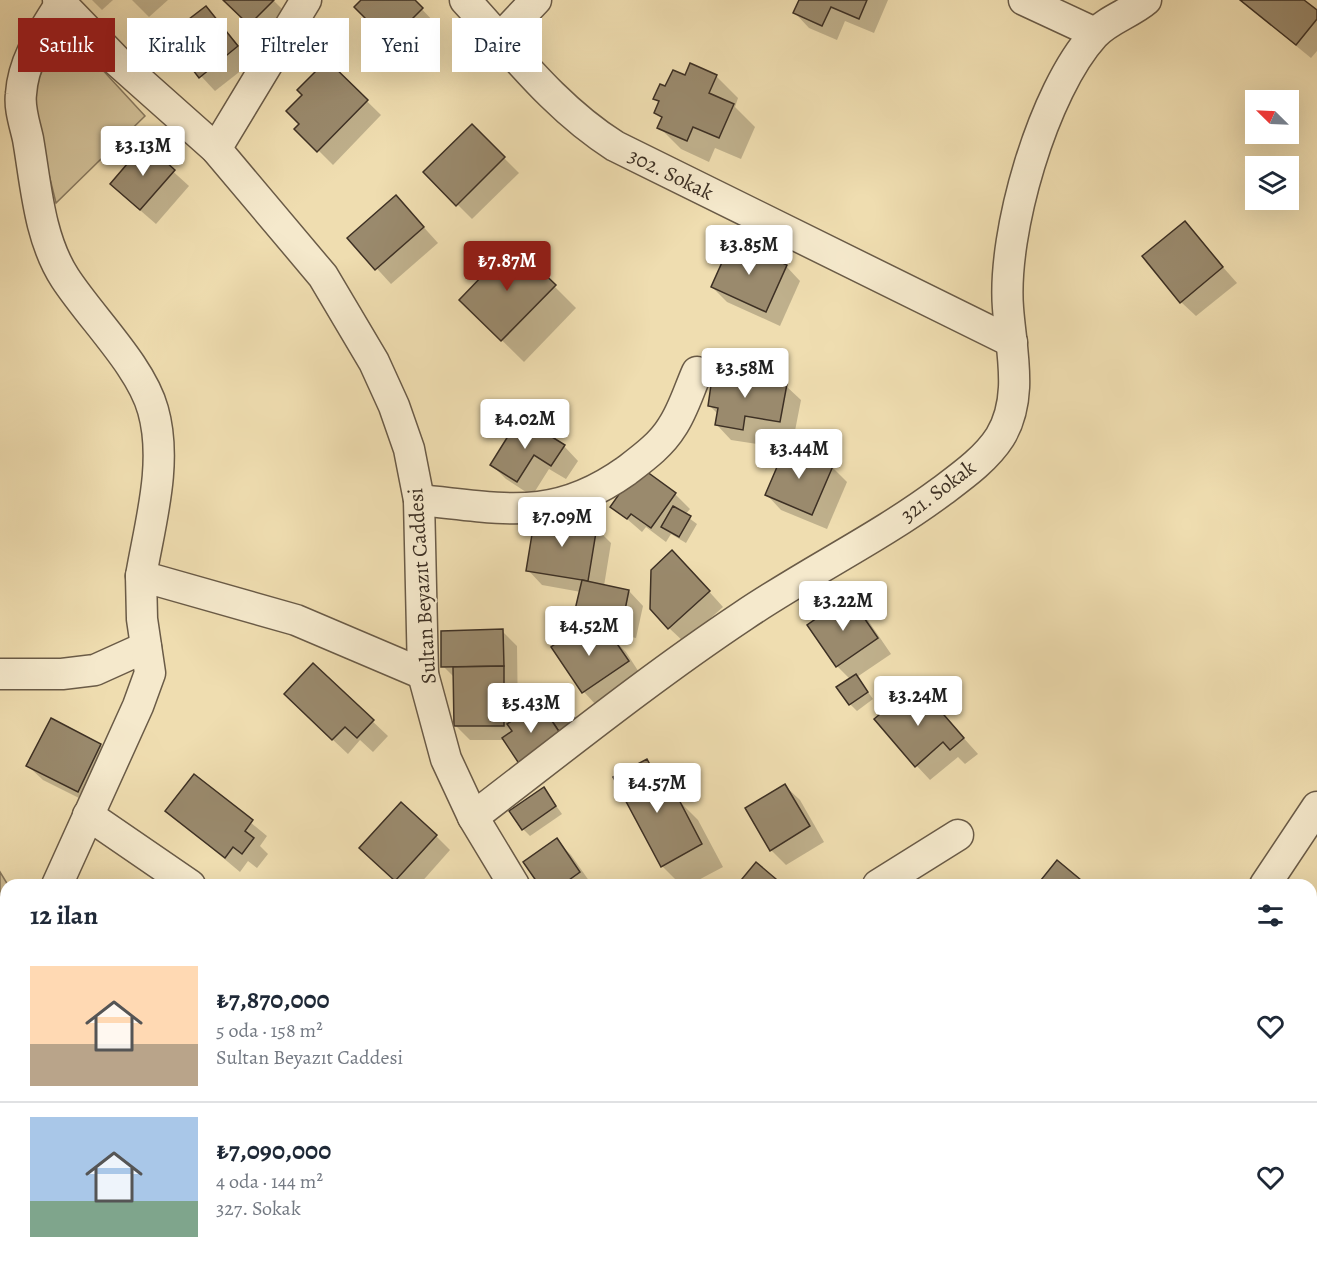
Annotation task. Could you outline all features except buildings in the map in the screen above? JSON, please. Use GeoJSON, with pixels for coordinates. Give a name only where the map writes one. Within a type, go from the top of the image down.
{"type":"FeatureCollection","features":[{"type":"Feature","properties":{"kind":"street"},"geometry":{"type":"LineString","coordinates":[[216,149],[306,0]]}},
{"type":"Feature","properties":{"kind":"street","name":"302. Sokak"},"geometry":{"type":"LineString","coordinates":[[465,0],[482,18]]}},
{"type":"Feature","properties":{"kind":"street"},"geometry":{"type":"LineString","coordinates":[[519,18],[536,0]]}},
{"type":"Feature","properties":{"kind":"street"},"geometry":{"type":"LineString","coordinates":[[1024,0],[1095,33]]}},
{"type":"Feature","properties":{"kind":"street","name":"321. Sokak"},"geometry":{"type":"LineString","coordinates":[[473,817],[736,621],[912,513],[962,476],[990,451],[1001,436],[1010,415],[1014,388],[1012,342],[1007,305],[1010,259],[1024,183],[1040,134],[1069,70],[1095,33],[1146,0]]}},
{"type":"Feature","properties":{"kind":"street"},"geometry":{"type":"LineString","coordinates":[[59,2],[26,68],[20,96],[41,218],[52,255],[64,276],[140,379],[153,408],[158,433],[158,474],[141,576],[142,619],[150,673],[138,706],[60,879]]}},
{"type":"Feature","properties":{"kind":"street","name":"Sultan Beyazıt Caddesi"},"geometry":{"type":"LineString","coordinates":[[59,2],[117,61],[216,149],[323,276],[346,312],[394,406],[409,449],[419,500],[423,674],[446,759],[473,817],[507,879]]}},
{"type":"Feature","properties":{"kind":"street","name":"302. Sokak"},"geometry":{"type":"LineString","coordinates":[[531,72],[563,108],[584,126],[615,146],[1012,342]]}},
{"type":"Feature","properties":{"kind":"street"},"geometry":{"type":"LineString","coordinates":[[419,500],[508,508],[560,505],[579,498],[612,480],[659,444],[673,427],[697,372]]}},
{"type":"Feature","properties":{"kind":"street"},"geometry":{"type":"LineString","coordinates":[[141,576],[296,620],[423,674]]}},
{"type":"Feature","properties":{"kind":"street"},"geometry":{"type":"LineString","coordinates":[[0,674],[62,674],[95,670],[146,647]]}},
{"type":"Feature","properties":{"kind":"street"},"geometry":{"type":"LineString","coordinates":[[1269,879],[1317,807]]}},
{"type":"Feature","properties":{"kind":"street"},"geometry":{"type":"LineString","coordinates":[[88,815],[181,879]]}},
{"type":"Feature","properties":{"kind":"street"},"geometry":{"type":"LineString","coordinates":[[888,879],[958,835]]}},
{"type":"Feature","properties":{"kind":"shaded area"},"geometry":{"type":"Polygon","coordinates":[[[42,72],[104,72],[145,116],[56,203],[30,97],[42,72]]]}}]}
